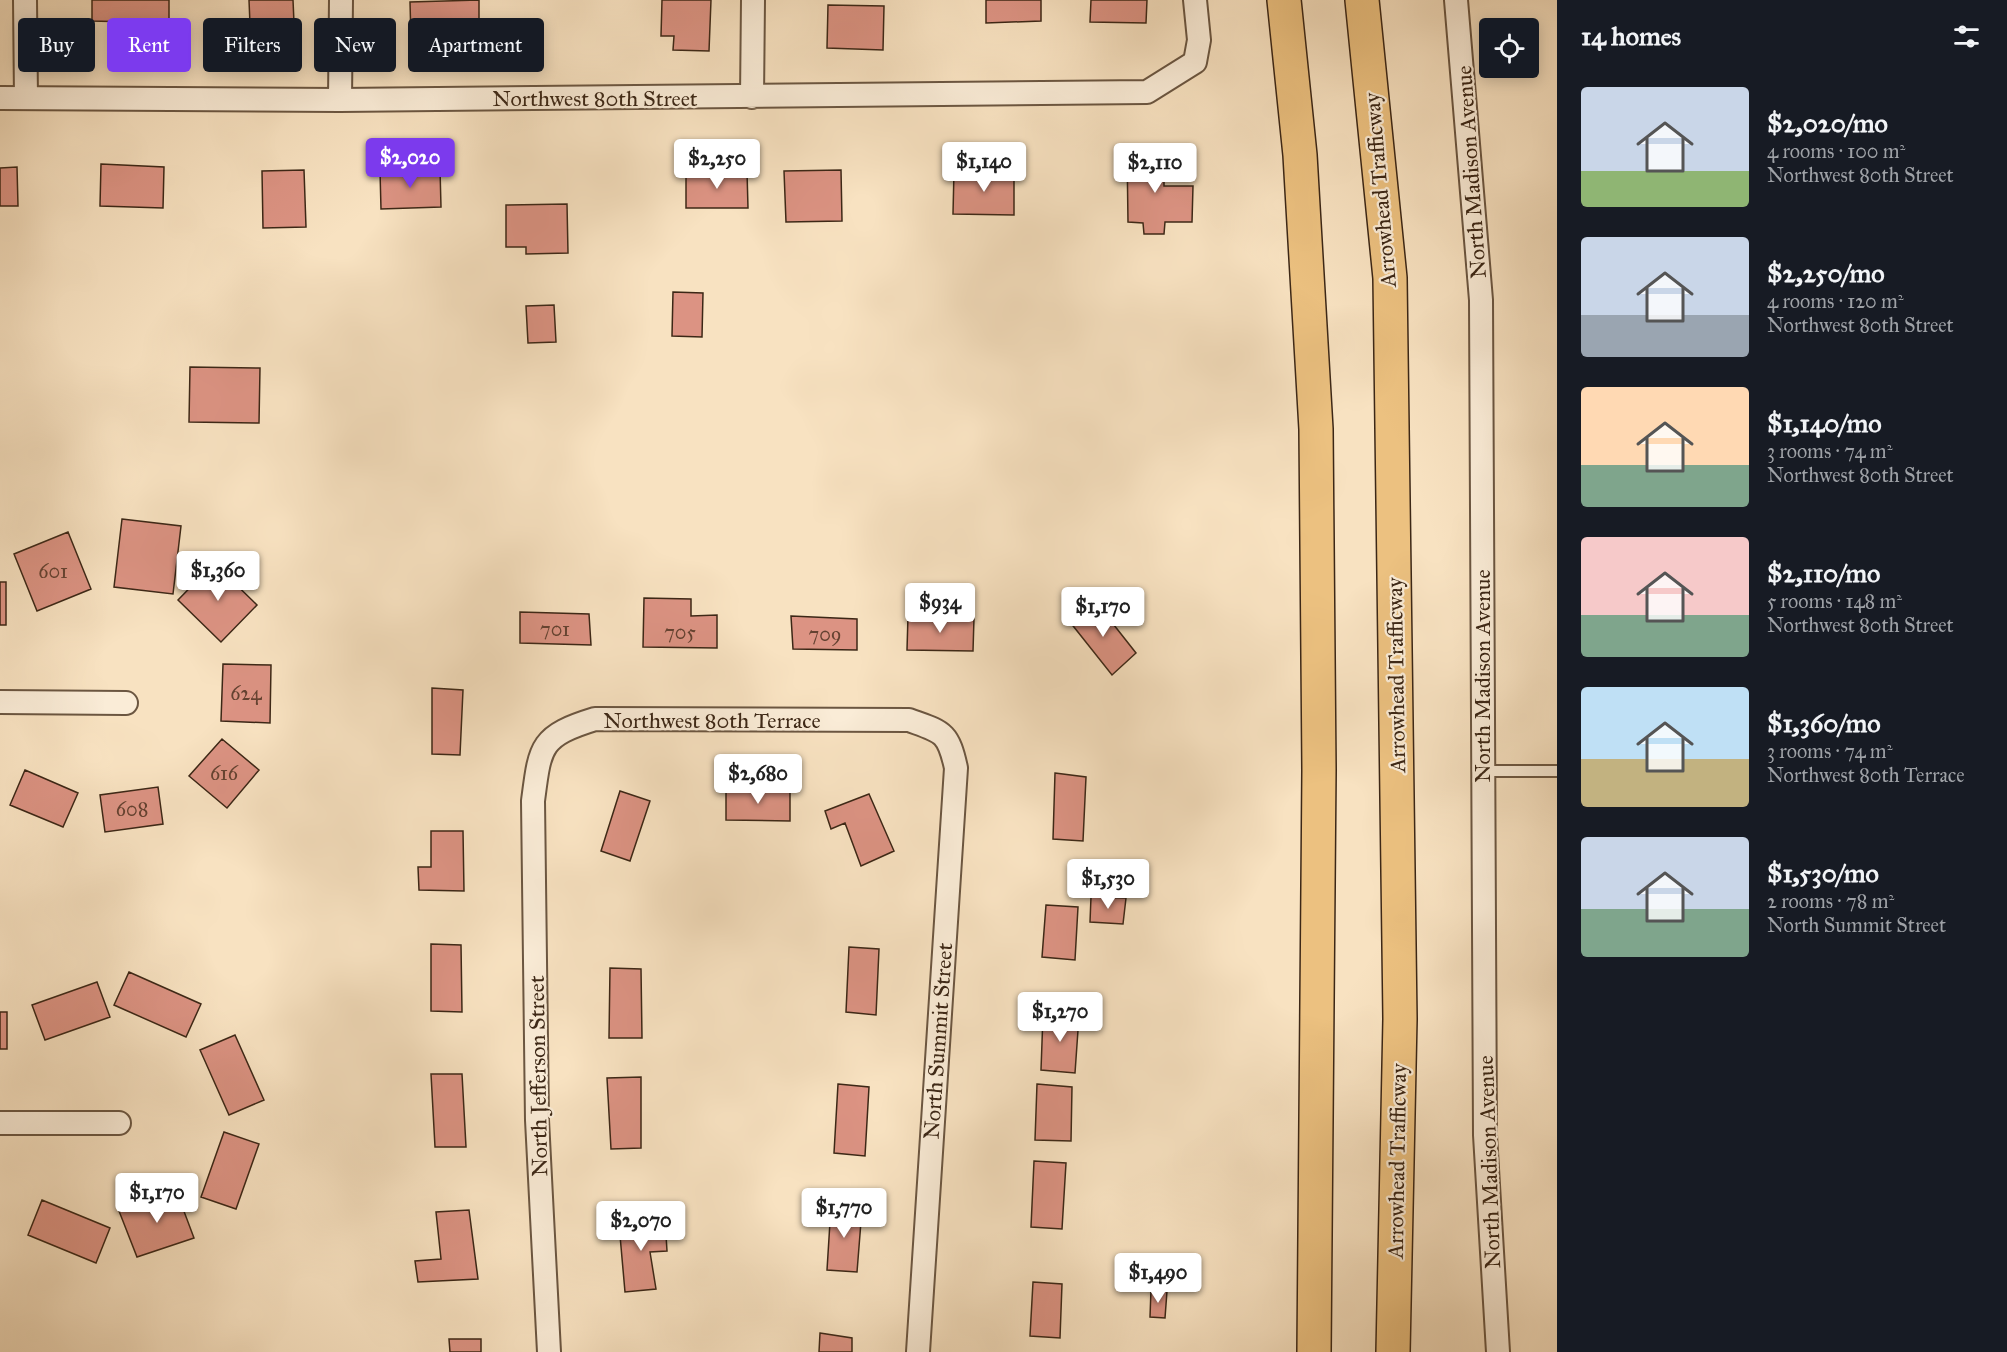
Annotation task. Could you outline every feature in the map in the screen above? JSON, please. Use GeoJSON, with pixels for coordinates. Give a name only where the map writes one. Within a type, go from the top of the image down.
{"type":"FeatureCollection","features":[{"type":"Feature","properties":{"kind":"highway"},"geometry":{"type":"LineString","coordinates":[[1284,0],[1300,155],[1316,429],[1319,782],[1314,1352]]}},
{"type":"Feature","properties":{"kind":"highway","name":"Arrowhead Trafficway"},"geometry":{"type":"LineString","coordinates":[[1362,0],[1390,278],[1400,1018],[1394,1352]]}},
{"type":"Feature","properties":{"kind":"street"},"geometry":{"type":"LineString","coordinates":[[26,0],[26,98]]}},
{"type":"Feature","properties":{"kind":"street"},"geometry":{"type":"LineString","coordinates":[[340,100],[341,0]]}},
{"type":"Feature","properties":{"kind":"street"},"geometry":{"type":"LineString","coordinates":[[752,97],[753,0]]}},
{"type":"Feature","properties":{"kind":"street","name":"Northwest 80th Street"},"geometry":{"type":"LineString","coordinates":[[0,98],[340,100],[1147,92],[1195,62],[1199,40],[1195,0]]}},
{"type":"Feature","properties":{"kind":"street","name":"North Madison Avenue"},"geometry":{"type":"LineString","coordinates":[[1456,0],[1480,300],[1485,1135],[1498,1352]]}},
{"type":"Feature","properties":{"kind":"street"},"geometry":{"type":"LineString","coordinates":[[0,702],[126,703]]}},
{"type":"Feature","properties":{"kind":"street","name":"Northwest 80th Terrace"},"geometry":{"type":"LineString","coordinates":[[533,801],[537,766],[545,743],[564,729],[596,720],[909,720],[942,733]]}},
{"type":"Feature","properties":{"kind":"street","name":"North Summit Street"},"geometry":{"type":"LineString","coordinates":[[918,1352],[956,768],[952,748],[942,733]]}},
{"type":"Feature","properties":{"kind":"street","name":"North Jefferson Street"},"geometry":{"type":"LineString","coordinates":[[533,801],[537,1120],[549,1352]]}},
{"type":"Feature","properties":{"kind":"street"},"geometry":{"type":"LineString","coordinates":[[0,1123],[119,1123]]}},
{"type":"Feature","properties":{"kind":"lane"},"geometry":{"type":"LineString","coordinates":[[1483,771],[1557,771]]}},
{"type":"Feature","properties":{"kind":"building"},"geometry":{"type":"Polygon","coordinates":[[[92,0],[169,0],[169,18],[107,18],[107,21],[95,21],[95,18],[92,18],[92,0]]]}},
{"type":"Feature","properties":{"kind":"building"},"geometry":{"type":"Polygon","coordinates":[[[249,0],[293,0],[294,18],[250,18],[249,0]]]}},
{"type":"Feature","properties":{"kind":"building"},"geometry":{"type":"Polygon","coordinates":[[[479,0],[479,18],[410,18],[410,2],[479,0]]]}},
{"type":"Feature","properties":{"kind":"building"},"geometry":{"type":"Polygon","coordinates":[[[662,0],[711,0],[709,51],[673,50],[674,36],[661,36],[662,0]]]}},
{"type":"Feature","properties":{"kind":"building"},"geometry":{"type":"Polygon","coordinates":[[[986,0],[1041,0],[1041,21],[986,23],[986,0]]]}},
{"type":"Feature","properties":{"kind":"building"},"geometry":{"type":"Polygon","coordinates":[[[1091,0],[1147,0],[1146,23],[1090,22],[1091,0]]]}},
{"type":"Feature","properties":{"kind":"building"},"geometry":{"type":"Polygon","coordinates":[[[828,5],[884,6],[883,50],[827,48],[828,5]]]}},
{"type":"Feature","properties":{"kind":"building"},"geometry":{"type":"Polygon","coordinates":[[[1127,150],[1164,151],[1164,186],[1193,186],[1192,222],[1165,222],[1164,234],[1144,234],[1143,223],[1128,222],[1127,150]]]}},
{"type":"Feature","properties":{"kind":"building"},"geometry":{"type":"Polygon","coordinates":[[[101,164],[164,167],[163,208],[100,206],[101,164]]]}},
{"type":"Feature","properties":{"kind":"building"},"geometry":{"type":"Polygon","coordinates":[[[17,167],[18,206],[0,206],[0,168],[17,167]]]}},
{"type":"Feature","properties":{"kind":"building"},"geometry":{"type":"Polygon","coordinates":[[[440,169],[441,207],[381,209],[380,171],[440,169]]]}},
{"type":"Feature","properties":{"kind":"building"},"geometry":{"type":"Polygon","coordinates":[[[304,170],[306,227],[263,228],[262,171],[304,170]]]}},
{"type":"Feature","properties":{"kind":"building"},"geometry":{"type":"Polygon","coordinates":[[[841,170],[842,221],[786,222],[784,171],[841,170]]]}},
{"type":"Feature","properties":{"kind":"building"},"geometry":{"type":"Polygon","coordinates":[[[747,171],[748,208],[686,208],[686,172],[747,171]]]}},
{"type":"Feature","properties":{"kind":"building"},"geometry":{"type":"Polygon","coordinates":[[[954,171],[1014,172],[1014,215],[953,214],[954,171]]]}},
{"type":"Feature","properties":{"kind":"building"},"geometry":{"type":"Polygon","coordinates":[[[567,204],[568,253],[526,254],[526,247],[506,247],[506,205],[567,204]]]}},
{"type":"Feature","properties":{"kind":"building"},"geometry":{"type":"Polygon","coordinates":[[[673,292],[703,293],[702,337],[672,336],[673,292]]]}},
{"type":"Feature","properties":{"kind":"building"},"geometry":{"type":"Polygon","coordinates":[[[554,305],[556,342],[528,343],[526,306],[554,305]]]}},
{"type":"Feature","properties":{"kind":"building"},"geometry":{"type":"Polygon","coordinates":[[[190,367],[260,368],[259,423],[189,422],[190,367]]]}},
{"type":"Feature","properties":{"kind":"building"},"geometry":{"type":"Polygon","coordinates":[[[122,519],[181,526],[173,594],[114,587],[122,519]]]}},
{"type":"Feature","properties":{"kind":"building"},"geometry":{"type":"Polygon","coordinates":[[[68,532],[91,589],[37,611],[14,554],[68,532]]]}},
{"type":"Feature","properties":{"kind":"building"},"geometry":{"type":"Polygon","coordinates":[[[214,563],[257,605],[221,642],[178,600],[214,563]]]}},
{"type":"Feature","properties":{"kind":"building"},"geometry":{"type":"Polygon","coordinates":[[[0,582],[6,582],[6,625],[0,625],[0,582]]]}},
{"type":"Feature","properties":{"kind":"building"},"geometry":{"type":"Polygon","coordinates":[[[644,598],[691,599],[691,616],[717,615],[717,648],[643,647],[644,598]]]}},
{"type":"Feature","properties":{"kind":"building"},"geometry":{"type":"Polygon","coordinates":[[[1095,601],[1136,653],[1112,675],[1070,622],[1095,601]]]}},
{"type":"Feature","properties":{"kind":"building"},"geometry":{"type":"Polygon","coordinates":[[[520,612],[589,614],[591,645],[520,643],[520,612]]]}},
{"type":"Feature","properties":{"kind":"building"},"geometry":{"type":"Polygon","coordinates":[[[791,616],[857,619],[857,650],[793,649],[791,616]]]}},
{"type":"Feature","properties":{"kind":"building"},"geometry":{"type":"Polygon","coordinates":[[[908,616],[974,618],[973,651],[907,650],[908,616]]]}},
{"type":"Feature","properties":{"kind":"building"},"geometry":{"type":"Polygon","coordinates":[[[223,664],[271,665],[270,723],[221,721],[223,664]]]}},
{"type":"Feature","properties":{"kind":"building"},"geometry":{"type":"Polygon","coordinates":[[[432,688],[463,690],[460,755],[432,754],[432,688]]]}},
{"type":"Feature","properties":{"kind":"building"},"geometry":{"type":"Polygon","coordinates":[[[222,739],[259,770],[227,808],[189,776],[222,739]]]}},
{"type":"Feature","properties":{"kind":"building"},"geometry":{"type":"Polygon","coordinates":[[[25,770],[78,793],[63,827],[10,805],[25,770]]]}},
{"type":"Feature","properties":{"kind":"building"},"geometry":{"type":"Polygon","coordinates":[[[1055,773],[1086,777],[1083,841],[1053,839],[1055,773]]]}},
{"type":"Feature","properties":{"kind":"building"},"geometry":{"type":"Polygon","coordinates":[[[158,787],[163,824],[105,832],[100,795],[158,787]]]}},
{"type":"Feature","properties":{"kind":"building"},"geometry":{"type":"Polygon","coordinates":[[[726,789],[790,789],[790,821],[726,820],[726,789]]]}},
{"type":"Feature","properties":{"kind":"building"},"geometry":{"type":"Polygon","coordinates":[[[620,791],[650,801],[630,861],[601,851],[620,791]]]}},
{"type":"Feature","properties":{"kind":"building"},"geometry":{"type":"Polygon","coordinates":[[[869,794],[894,851],[861,866],[845,823],[831,829],[825,811],[869,794]]]}},
{"type":"Feature","properties":{"kind":"building"},"geometry":{"type":"Polygon","coordinates":[[[431,831],[463,831],[464,891],[419,890],[418,867],[431,867],[431,831]]]}},
{"type":"Feature","properties":{"kind":"building"},"geometry":{"type":"Polygon","coordinates":[[[1091,897],[1126,898],[1123,924],[1090,922],[1091,897]]]}},
{"type":"Feature","properties":{"kind":"building"},"geometry":{"type":"Polygon","coordinates":[[[1046,905],[1078,907],[1075,960],[1042,957],[1046,905]]]}},
{"type":"Feature","properties":{"kind":"building"},"geometry":{"type":"Polygon","coordinates":[[[431,944],[461,945],[462,1012],[431,1011],[431,944]]]}},
{"type":"Feature","properties":{"kind":"building"},"geometry":{"type":"Polygon","coordinates":[[[849,947],[879,949],[876,1015],[846,1012],[849,947]]]}},
{"type":"Feature","properties":{"kind":"building"},"geometry":{"type":"Polygon","coordinates":[[[610,968],[641,969],[642,1038],[609,1038],[610,968]]]}},
{"type":"Feature","properties":{"kind":"building"},"geometry":{"type":"Polygon","coordinates":[[[129,972],[201,1004],[186,1037],[114,1005],[129,972]]]}},
{"type":"Feature","properties":{"kind":"building"},"geometry":{"type":"Polygon","coordinates":[[[97,982],[110,1017],[45,1040],[32,1005],[97,982]]]}},
{"type":"Feature","properties":{"kind":"building"},"geometry":{"type":"Polygon","coordinates":[[[0,1012],[7,1012],[7,1049],[0,1049],[0,1012]]]}},
{"type":"Feature","properties":{"kind":"building"},"geometry":{"type":"Polygon","coordinates":[[[1043,1015],[1079,1016],[1075,1073],[1041,1070],[1043,1015]]]}},
{"type":"Feature","properties":{"kind":"building"},"geometry":{"type":"Polygon","coordinates":[[[235,1035],[264,1100],[229,1115],[200,1050],[235,1035]]]}},
{"type":"Feature","properties":{"kind":"building"},"geometry":{"type":"Polygon","coordinates":[[[431,1074],[462,1074],[466,1147],[435,1147],[431,1074]]]}},
{"type":"Feature","properties":{"kind":"building"},"geometry":{"type":"Polygon","coordinates":[[[641,1077],[641,1148],[611,1149],[607,1078],[641,1077]]]}},
{"type":"Feature","properties":{"kind":"building"},"geometry":{"type":"Polygon","coordinates":[[[838,1084],[869,1087],[865,1156],[834,1153],[838,1084]]]}},
{"type":"Feature","properties":{"kind":"building"},"geometry":{"type":"Polygon","coordinates":[[[1037,1084],[1072,1087],[1071,1141],[1035,1140],[1037,1084]]]}},
{"type":"Feature","properties":{"kind":"building"},"geometry":{"type":"Polygon","coordinates":[[[224,1132],[259,1144],[236,1209],[201,1197],[224,1132]]]}},
{"type":"Feature","properties":{"kind":"building"},"geometry":{"type":"Polygon","coordinates":[[[1034,1161],[1066,1163],[1062,1229],[1031,1227],[1034,1161]]]}},
{"type":"Feature","properties":{"kind":"building"},"geometry":{"type":"Polygon","coordinates":[[[176,1190],[194,1238],[137,1257],[119,1211],[176,1190]]]}},
{"type":"Feature","properties":{"kind":"building"},"geometry":{"type":"Polygon","coordinates":[[[42,1200],[110,1228],[96,1263],[28,1235],[42,1200]]]}},
{"type":"Feature","properties":{"kind":"building"},"geometry":{"type":"Polygon","coordinates":[[[831,1206],[862,1209],[857,1272],[827,1270],[831,1206]]]}},
{"type":"Feature","properties":{"kind":"building"},"geometry":{"type":"Polygon","coordinates":[[[469,1210],[478,1279],[418,1282],[415,1261],[441,1259],[436,1212],[469,1210]]]}},
{"type":"Feature","properties":{"kind":"building"},"geometry":{"type":"Polygon","coordinates":[[[665,1219],[667,1251],[650,1252],[656,1289],[625,1292],[619,1224],[665,1219]]]}},
{"type":"Feature","properties":{"kind":"building"},"geometry":{"type":"Polygon","coordinates":[[[1033,1282],[1062,1284],[1060,1338],[1030,1336],[1033,1282]]]}},
{"type":"Feature","properties":{"kind":"building"},"geometry":{"type":"Polygon","coordinates":[[[1151,1290],[1167,1291],[1165,1318],[1150,1317],[1151,1290]]]}},
{"type":"Feature","properties":{"kind":"building"},"geometry":{"type":"Polygon","coordinates":[[[820,1333],[852,1338],[852,1352],[819,1352],[820,1333]]]}},
{"type":"Feature","properties":{"kind":"building"},"geometry":{"type":"Polygon","coordinates":[[[449,1339],[481,1339],[481,1352],[450,1352],[449,1339]]]}}]}
